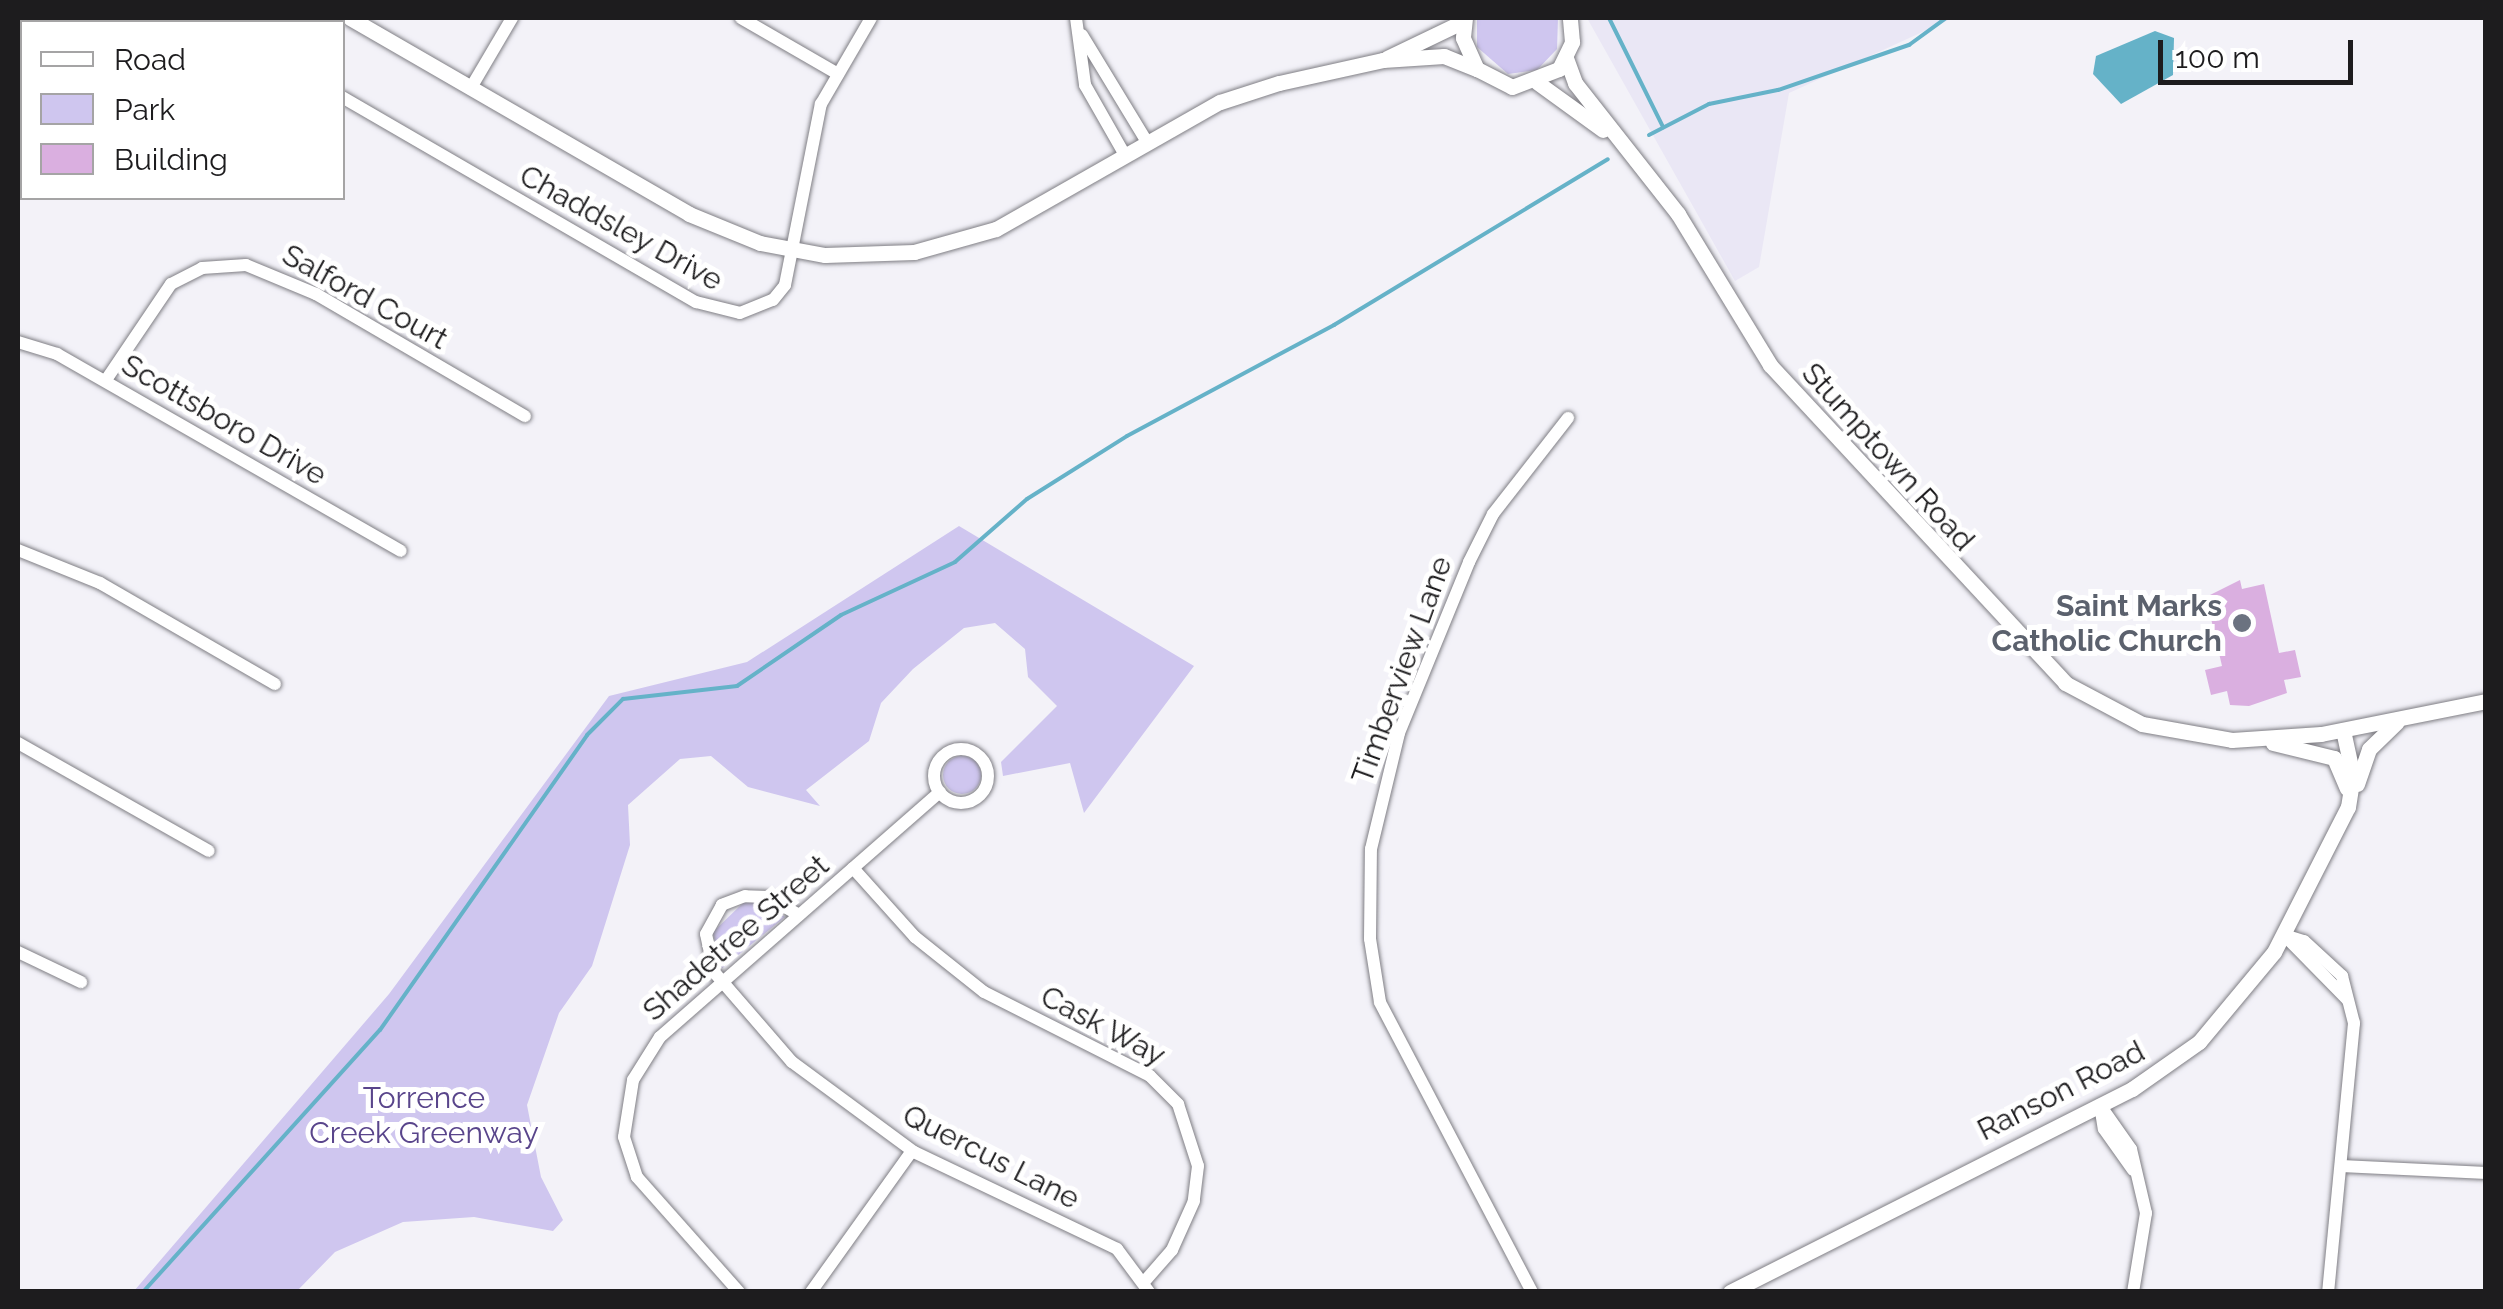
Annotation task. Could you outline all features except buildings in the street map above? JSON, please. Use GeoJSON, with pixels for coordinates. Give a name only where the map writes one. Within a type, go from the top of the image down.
{"type":"FeatureCollection","features":[{"type":"Feature","properties":{"kind":"street"},"geometry":{"type":"LineString","coordinates":[[350,18],[689,214],[794,250],[868,255],[956,243],[1041,208],[1147,142],[1244,92],[1383,60],[1444,56],[1476,68],[1499,84],[1538,83],[1566,58],[1570,18]]}},
{"type":"Feature","properties":{"kind":"street"},"geometry":{"type":"LineString","coordinates":[[472,86],[512,18]]}},
{"type":"Feature","properties":{"kind":"street"},"geometry":{"type":"LineString","coordinates":[[741,18],[838,74]]}},
{"type":"Feature","properties":{"kind":"street","name":"Chaddsley Drive"},"geometry":{"type":"LineString","coordinates":[[345,99],[710,309],[740,313],[773,300],[794,250],[817,117],[871,18]]}},
{"type":"Feature","properties":{"kind":"street"},"geometry":{"type":"LineString","coordinates":[[1076,18],[1081,33],[1147,142]]}},
{"type":"Feature","properties":{"kind":"street"},"geometry":{"type":"LineString","coordinates":[[1383,60],[1464,19],[1476,68]]}},
{"type":"Feature","properties":{"kind":"street"},"geometry":{"type":"LineString","coordinates":[[1081,33],[1085,84],[1125,155]]}},
{"type":"Feature","properties":{"kind":"street","name":"Stumptown Road"},"geometry":{"type":"LineString","coordinates":[[1566,58],[1615,137],[1678,214],[1770,365],[2030,653],[2084,696],[2142,724],[2209,739],[2265,740],[2343,730],[2486,701]]}},
{"type":"Feature","properties":{"kind":"street","name":"Stumptown Road"},"geometry":{"type":"LineString","coordinates":[[1538,83],[1615,137]]}},
{"type":"Feature","properties":{"kind":"street","name":"Salford Court"},"geometry":{"type":"LineString","coordinates":[[106,380],[171,284],[202,268],[246,264],[316,294],[525,416]]}},
{"type":"Feature","properties":{"kind":"street","name":"Scottsboro Drive"},"geometry":{"type":"LineString","coordinates":[[18,342],[40,346],[106,380],[401,551]]}},
{"type":"Feature","properties":{"kind":"street","name":"Timberview Lane"},"geometry":{"type":"LineString","coordinates":[[1532,1292],[1380,1002],[1370,939],[1370,849],[1399,733],[1469,562],[1494,514],[1568,418]]}},
{"type":"Feature","properties":{"kind":"street"},"geometry":{"type":"LineString","coordinates":[[18,550],[100,583],[275,684]]}},
{"type":"Feature","properties":{"kind":"street"},"geometry":{"type":"LineString","coordinates":[[2348,806],[2377,737],[2411,716]]}},
{"type":"Feature","properties":{"kind":"street","name":"Ranson Road"},"geometry":{"type":"LineString","coordinates":[[1730,1292],[2100,1105],[2198,1042],[2284,935],[2348,806],[2353,776],[2343,730]]}},
{"type":"Feature","properties":{"kind":"street"},"geometry":{"type":"LineString","coordinates":[[2265,740],[2334,758],[2348,806]]}},
{"type":"Feature","properties":{"kind":"street"},"geometry":{"type":"LineString","coordinates":[[18,743],[209,851]]}},
{"type":"Feature","properties":{"kind":"street"},"geometry":{"type":"LineString","coordinates":[[963,748],[980,756],[988,772],[980,795],[956,802],[940,792],[935,768],[946,753],[963,748]]}},
{"type":"Feature","properties":{"kind":"street","name":"Shadetree Street"},"geometry":{"type":"LineString","coordinates":[[739,1292],[649,1198],[624,1138],[632,1080],[649,1050],[940,792]]}},
{"type":"Feature","properties":{"kind":"street","name":"Cask Way"},"geometry":{"type":"LineString","coordinates":[[853,868],[915,937],[984,992],[1150,1076],[1178,1104],[1198,1166],[1194,1201],[1172,1250],[1146,1287]]}},
{"type":"Feature","properties":{"kind":"street"},"geometry":{"type":"LineString","coordinates":[[722,982],[705,946],[722,905],[768,897],[799,915]]}},
{"type":"Feature","properties":{"kind":"street"},"geometry":{"type":"LineString","coordinates":[[2284,935],[2346,999],[2355,1050],[2328,1292]]}},
{"type":"Feature","properties":{"kind":"street"},"geometry":{"type":"LineString","coordinates":[[19,958],[81,982]]}},
{"type":"Feature","properties":{"kind":"street","name":"Quercus Lane"},"geometry":{"type":"LineString","coordinates":[[722,982],[806,1075],[912,1150],[1116,1249],[1146,1287]]}},
{"type":"Feature","properties":{"kind":"street"},"geometry":{"type":"LineString","coordinates":[[2100,1105],[2118,1122],[2146,1213],[2133,1292]]}},
{"type":"Feature","properties":{"kind":"street"},"geometry":{"type":"LineString","coordinates":[[812,1292],[912,1150]]}},
{"type":"Feature","properties":{"kind":"street"},"geometry":{"type":"LineString","coordinates":[[2342,1166],[2486,1173]]}},
{"type":"Feature","properties":{"kind":"shaded area"},"geometry":{"type":"Polygon","coordinates":[[[1587,18],[1953,18],[1789,93],[1759,267],[1735,281],[1587,18]]]}},
{"type":"Feature","properties":{"kind":"green space"},"geometry":{"type":"Polygon","coordinates":[[[1477,18],[1558,18],[1557,49],[1537,70],[1508,74],[1477,47],[1477,18]]]}},
{"type":"Feature","properties":{"kind":"green space","name":"Torrence Creek Greenway"},"geometry":{"type":"Polygon","coordinates":[[[959,526],[1194,666],[1084,813],[1070,763],[1003,776],[1001,762],[1057,706],[1028,677],[1025,649],[995,623],[964,628],[913,669],[881,703],[869,741],[806,790],[820,806],[748,787],[711,756],[680,759],[628,805],[630,845],[592,966],[559,1013],[527,1105],[541,1177],[563,1220],[553,1231],[474,1217],[403,1222],[335,1252],[297,1291],[134,1291],[389,994],[609,696],[747,662],[959,526]]]}},
{"type":"Feature","properties":{"kind":"green space"},"geometry":{"type":"Polygon","coordinates":[[[962,756],[976,761],[981,775],[976,789],[962,794],[948,789],[943,775],[948,761],[962,756]]]}},
{"type":"Feature","properties":{"kind":"green space"},"geometry":{"type":"Polygon","coordinates":[[[744,902],[766,902],[785,917],[720,970],[713,932],[744,902]]]}},
{"type":"Feature","properties":{"kind":"water"},"geometry":{"type":"Polygon","coordinates":[[[2155,31],[2174,38],[2173,75],[2121,104],[2093,74],[2096,56],[2155,31]]]}},
{"type":"Feature","properties":{"kind":"waterway"},"geometry":{"type":"LineString","coordinates":[[1609,18],[1663,127]]}},
{"type":"Feature","properties":{"kind":"waterway"},"geometry":{"type":"LineString","coordinates":[[1649,135],[1709,104],[1778,90],[1909,45],[1946,18]]}},
{"type":"Feature","properties":{"kind":"waterway"},"geometry":{"type":"LineString","coordinates":[[143,1292],[380,1030],[587,735],[623,699],[737,686],[841,615],[955,562],[1027,499],[1127,436],[1334,325],[1608,159]]}},
{"type":"Feature","properties":{"kind":"place","name":"Saint Marks Catholic Church"},"geometry":{"type":"Point","coordinates":[2242,623]}}]}
